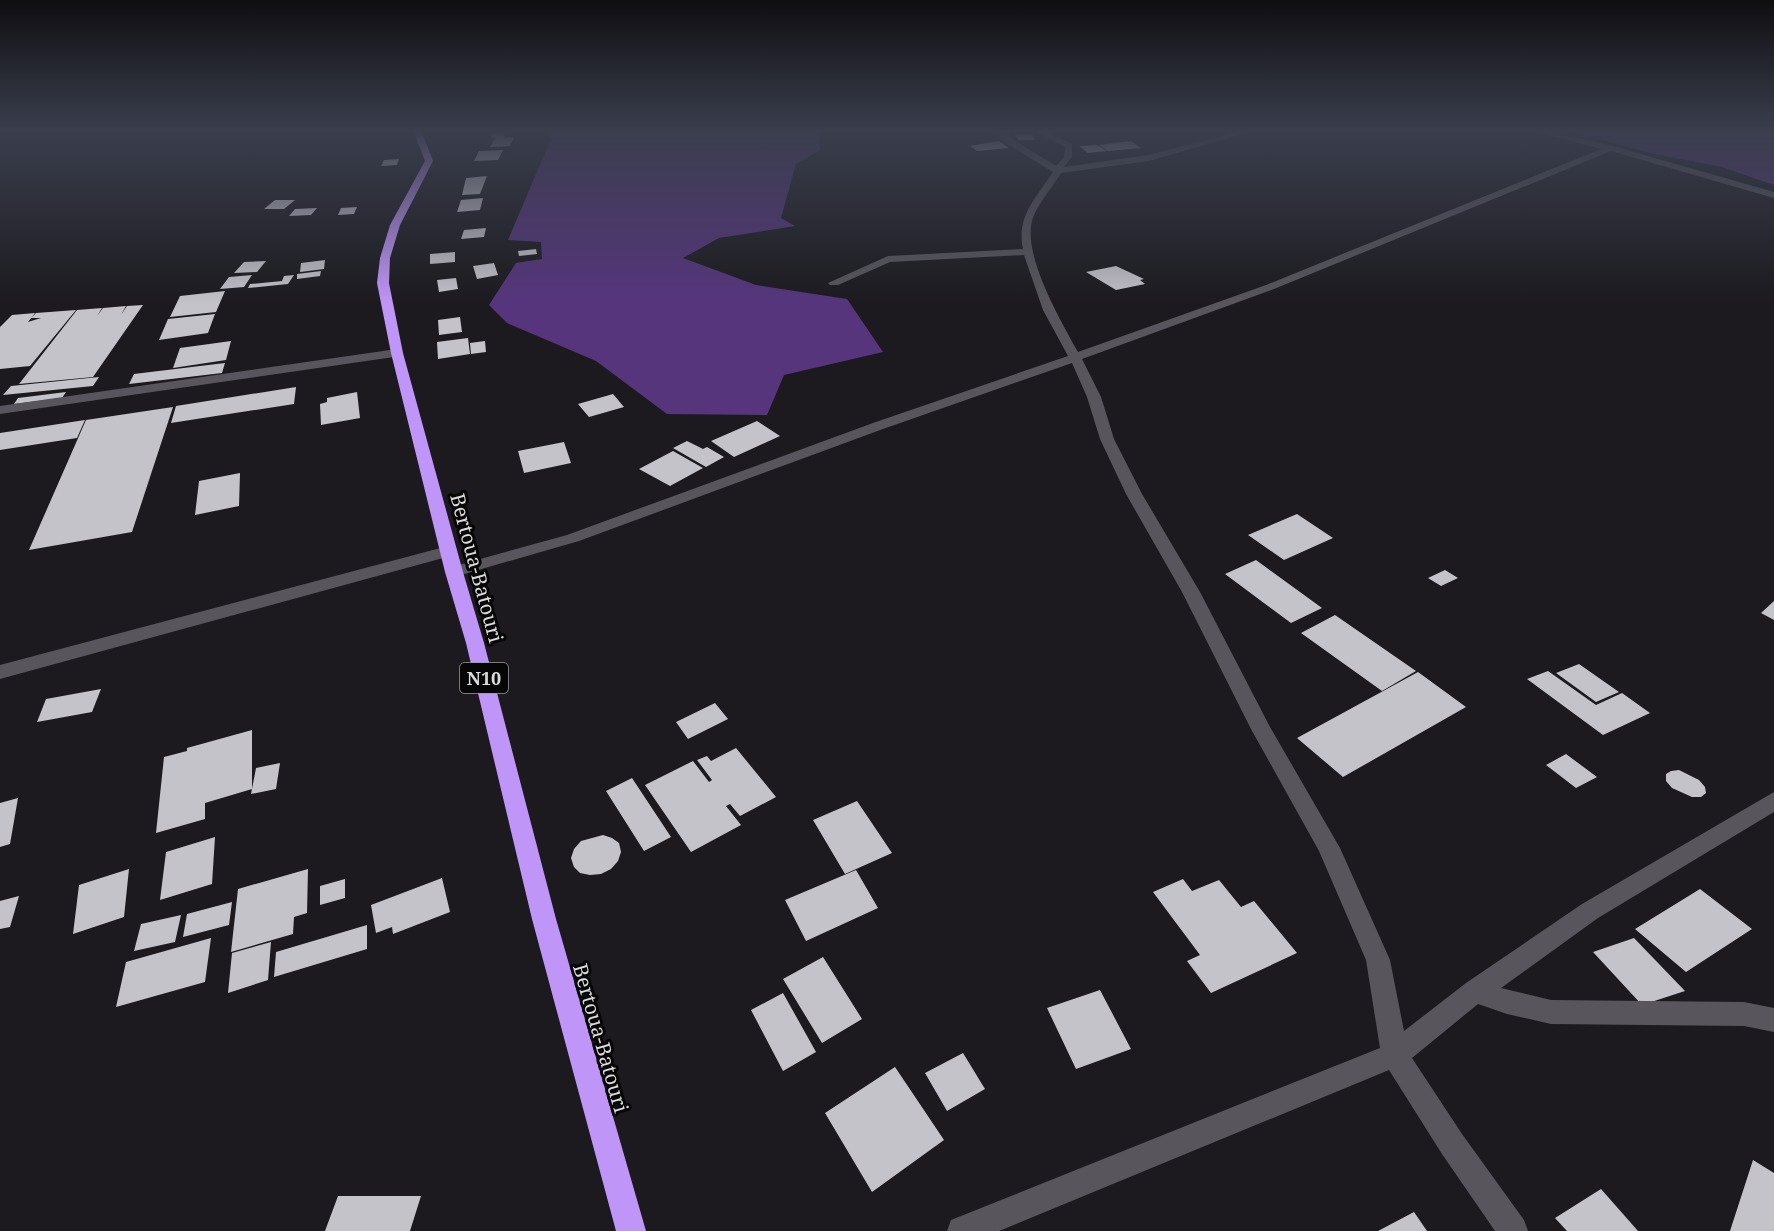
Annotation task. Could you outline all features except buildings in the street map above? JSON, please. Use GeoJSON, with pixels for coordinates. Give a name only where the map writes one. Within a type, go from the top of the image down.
{"type":"FeatureCollection","features":[{"type":"Feature","properties":{"kind":"highway","name":"Bertoua-Batouri"},"geometry":{"type":"LineString","coordinates":[[414,189],[395,225],[384,258],[382,283],[397,353],[448,551],[475,643],[544,919],[631,1231]]}},
{"type":"Feature","properties":{"kind":"street"},"geometry":{"type":"LineString","coordinates":[[1046,189],[1028,219],[1025,235],[1028,252],[1049,310],[1094,398],[1107,439],[1134,494],[1191,592],[1261,729],[1329,848],[1378,960],[1395,1055],[1452,1144],[1513,1231]]}},
{"type":"Feature","properties":{"kind":"street"},"geometry":{"type":"LineString","coordinates":[[454,572],[573,538],[878,426],[1270,287],[1509,189]]}},
{"type":"Feature","properties":{"kind":"street"},"geometry":{"type":"LineString","coordinates":[[1755,189],[1774,195]]}},
{"type":"Feature","properties":{"kind":"street"},"geometry":{"type":"LineString","coordinates":[[834,284],[888,259],[1028,252]]}},
{"type":"Feature","properties":{"kind":"street"},"geometry":{"type":"LineString","coordinates":[[0,410],[397,353]]}},
{"type":"Feature","properties":{"kind":"street"},"geometry":{"type":"LineString","coordinates":[[0,672],[448,551]]}},
{"type":"Feature","properties":{"kind":"street"},"geometry":{"type":"LineString","coordinates":[[962,1231],[1395,1055],[1475,991],[1590,911],[1774,801]]}},
{"type":"Feature","properties":{"kind":"street"},"geometry":{"type":"LineString","coordinates":[[1475,991],[1507,1002],[1551,1012],[1744,1014],[1774,1020]]}},
{"type":"Feature","properties":{"kind":"shaded area"},"geometry":{"type":"Polygon","coordinates":[[[529,189],[789,189],[781,218],[795,226],[719,238],[683,258],[756,285],[847,299],[883,352],[784,375],[767,415],[667,414],[596,361],[507,323],[489,305],[516,263],[542,259],[541,242],[508,240],[529,189]]]}}]}
